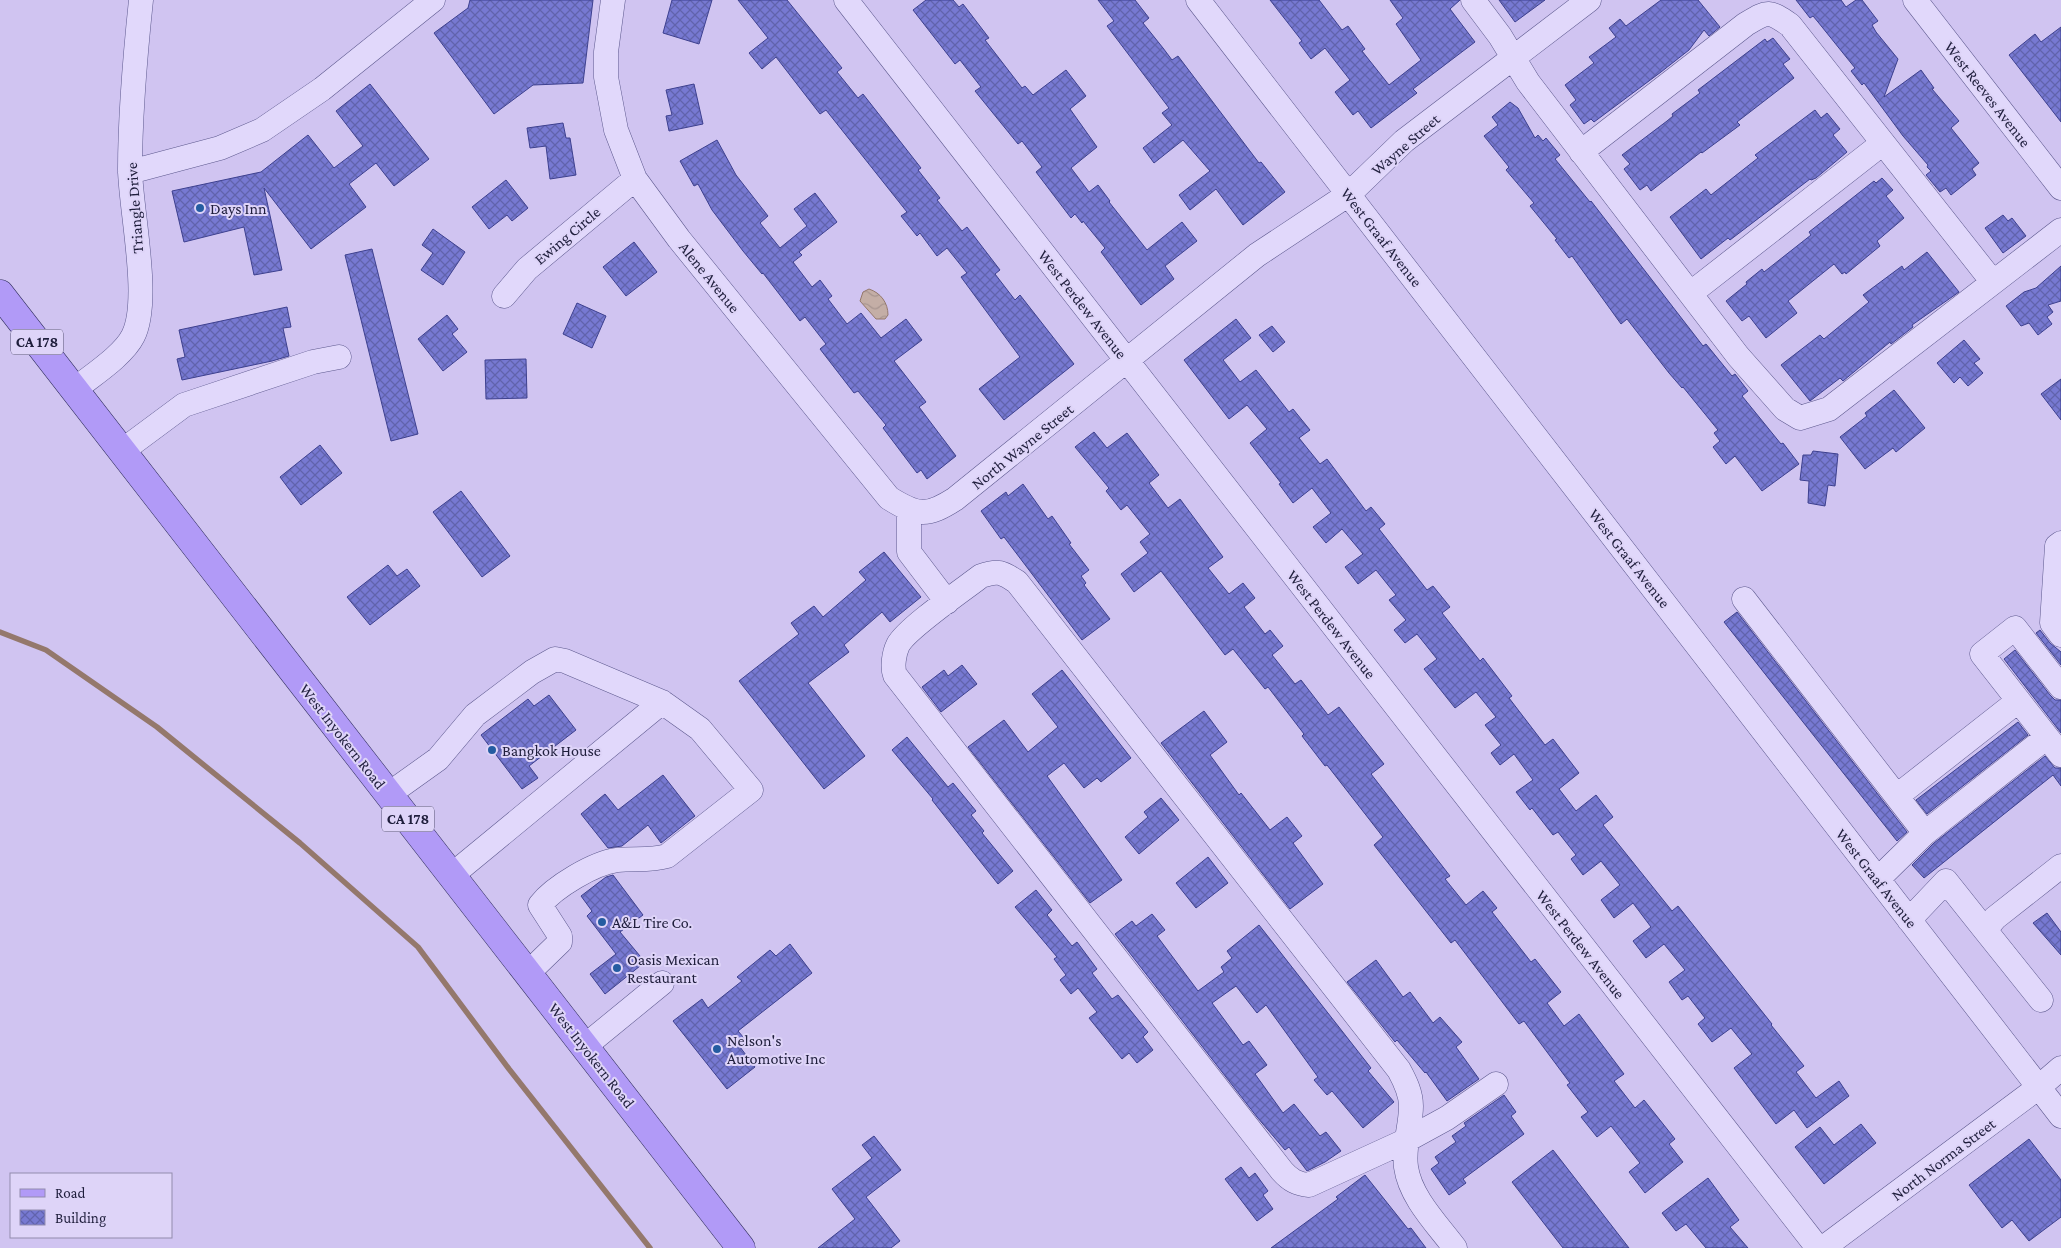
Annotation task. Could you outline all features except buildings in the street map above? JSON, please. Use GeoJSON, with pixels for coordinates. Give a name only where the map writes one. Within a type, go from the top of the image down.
{"type":"FeatureCollection","features":[{"type":"Feature","properties":{"kind":"main road","name":"West Inyokern Road"},"geometry":{"type":"LineString","coordinates":[[0,294],[742,1248]]}},
{"type":"Feature","properties":{"kind":"street","name":"Triangle Drive"},"geometry":{"type":"LineString","coordinates":[[74,390],[121,352],[133,336],[137,320],[139,293],[130,172],[132,79],[141,0]]}},
{"type":"Feature","properties":{"kind":"street"},"geometry":{"type":"LineString","coordinates":[[130,172],[220,148],[262,130],[322,89],[433,0]]}},
{"type":"Feature","properties":{"kind":"street","name":"Alene Avenue"},"geometry":{"type":"LineString","coordinates":[[613,0],[606,52],[606,77],[616,130],[635,179],[679,239],[883,491],[890,498],[909,510]]}},
{"type":"Feature","properties":{"kind":"street","name":"West Perdew Avenue"},"geometry":{"type":"LineString","coordinates":[[846,0],[1818,1248]]}},
{"type":"Feature","properties":{"kind":"street","name":"West Graaf Avenue"},"geometry":{"type":"LineString","coordinates":[[1198,0],[2061,1116]]}},
{"type":"Feature","properties":{"kind":"street"},"geometry":{"type":"LineString","coordinates":[[1473,0],[1500,36],[1528,82],[1738,356],[1785,409],[1800,418],[1829,409],[1992,281],[2061,230]]}},
{"type":"Feature","properties":{"kind":"street","name":"Wayne Street"},"geometry":{"type":"LineString","coordinates":[[1127,361],[1256,255],[1349,194],[1404,141],[1589,0]]}},
{"type":"Feature","properties":{"kind":"street","name":"West Reeves Avenue"},"geometry":{"type":"LineString","coordinates":[[1915,0],[2061,188]]}},
{"type":"Feature","properties":{"kind":"street"},"geometry":{"type":"LineString","coordinates":[[1581,152],[1746,24],[1764,14],[1775,15],[1790,25],[1992,281]]}},
{"type":"Feature","properties":{"kind":"street"},"geometry":{"type":"LineString","coordinates":[[1691,293],[1883,143]]}},
{"type":"Feature","properties":{"kind":"street","name":"Ewing Circle"},"geometry":{"type":"LineString","coordinates":[[504,296],[526,268],[635,179]]}},
{"type":"Feature","properties":{"kind":"street"},"geometry":{"type":"LineString","coordinates":[[122,451],[184,405],[312,362],[339,357]]}},
{"type":"Feature","properties":{"kind":"street","name":"North Wayne Street"},"geometry":{"type":"LineString","coordinates":[[909,510],[930,512],[955,499],[1127,361]]}},
{"type":"Feature","properties":{"kind":"street"},"geometry":{"type":"LineString","coordinates":[[909,510],[910,552],[947,602]]}},
{"type":"Feature","properties":{"kind":"street"},"geometry":{"type":"LineString","coordinates":[[2061,543],[2057,546],[2052,623],[2061,635]]}},
{"type":"Feature","properties":{"kind":"street"},"geometry":{"type":"LineString","coordinates":[[1455,1248],[1417,1196],[1409,1180],[1406,1166],[1406,1141],[1411,1106],[1407,1084],[1399,1070],[1017,582],[1005,574],[994,572],[981,576],[911,631],[898,645],[893,668],[895,675],[1290,1179],[1298,1184],[1309,1185],[1406,1141],[1448,1118],[1496,1084]]}},
{"type":"Feature","properties":{"kind":"street"},"geometry":{"type":"LineString","coordinates":[[1744,599],[1925,833]]}},
{"type":"Feature","properties":{"kind":"street"},"geometry":{"type":"LineString","coordinates":[[1878,879],[1925,833],[2054,746],[1982,654],[2015,628],[2061,687]]}},
{"type":"Feature","properties":{"kind":"street"},"geometry":{"type":"LineString","coordinates":[[388,794],[438,759],[474,715],[532,672],[555,659],[566,661],[662,702],[700,728],[751,790],[667,856],[656,859],[617,860],[603,863],[575,878],[544,900],[540,905],[560,936],[560,942],[528,973]]}},
{"type":"Feature","properties":{"kind":"street"},"geometry":{"type":"LineString","coordinates":[[1897,796],[2018,701]]}},
{"type":"Feature","properties":{"kind":"street"},"geometry":{"type":"LineString","coordinates":[[452,875],[662,702]]}},
{"type":"Feature","properties":{"kind":"street"},"geometry":{"type":"LineString","coordinates":[[1985,930],[1995,918],[2061,866]]}},
{"type":"Feature","properties":{"kind":"street"},"geometry":{"type":"LineString","coordinates":[[1909,920],[1946,881],[2041,1000]]}},
{"type":"Feature","properties":{"kind":"street"},"geometry":{"type":"LineString","coordinates":[[584,1046],[662,983]]}},
{"type":"Feature","properties":{"kind":"street","name":"North Norma Street"},"geometry":{"type":"LineString","coordinates":[[1823,1248],[2039,1087],[2061,1068]]}},
{"type":"Feature","properties":{"kind":"water"},"geometry":{"type":"Polygon","coordinates":[[[869,289],[877,293],[885,303],[888,315],[885,319],[876,319],[860,301],[863,292],[869,289]]]}},
{"type":"Feature","properties":{"kind":"waterway"},"geometry":{"type":"LineString","coordinates":[[0,632],[46,650],[157,727],[300,843],[418,947],[509,1069],[650,1248]]}},
{"type":"Feature","properties":{"kind":"place","name":"Days Inn"},"geometry":{"type":"Point","coordinates":[200,208]}},
{"type":"Feature","properties":{"kind":"place","name":"Bangkok House"},"geometry":{"type":"Point","coordinates":[492,750]}},
{"type":"Feature","properties":{"kind":"place","name":"A&L Tire Co."},"geometry":{"type":"Point","coordinates":[602,922]}},
{"type":"Feature","properties":{"kind":"place","name":"Oasis Mexican Restaurant"},"geometry":{"type":"Point","coordinates":[617,968]}},
{"type":"Feature","properties":{"kind":"place","name":"Nelson's Automotive Inc"},"geometry":{"type":"Point","coordinates":[717,1049]}}]}
